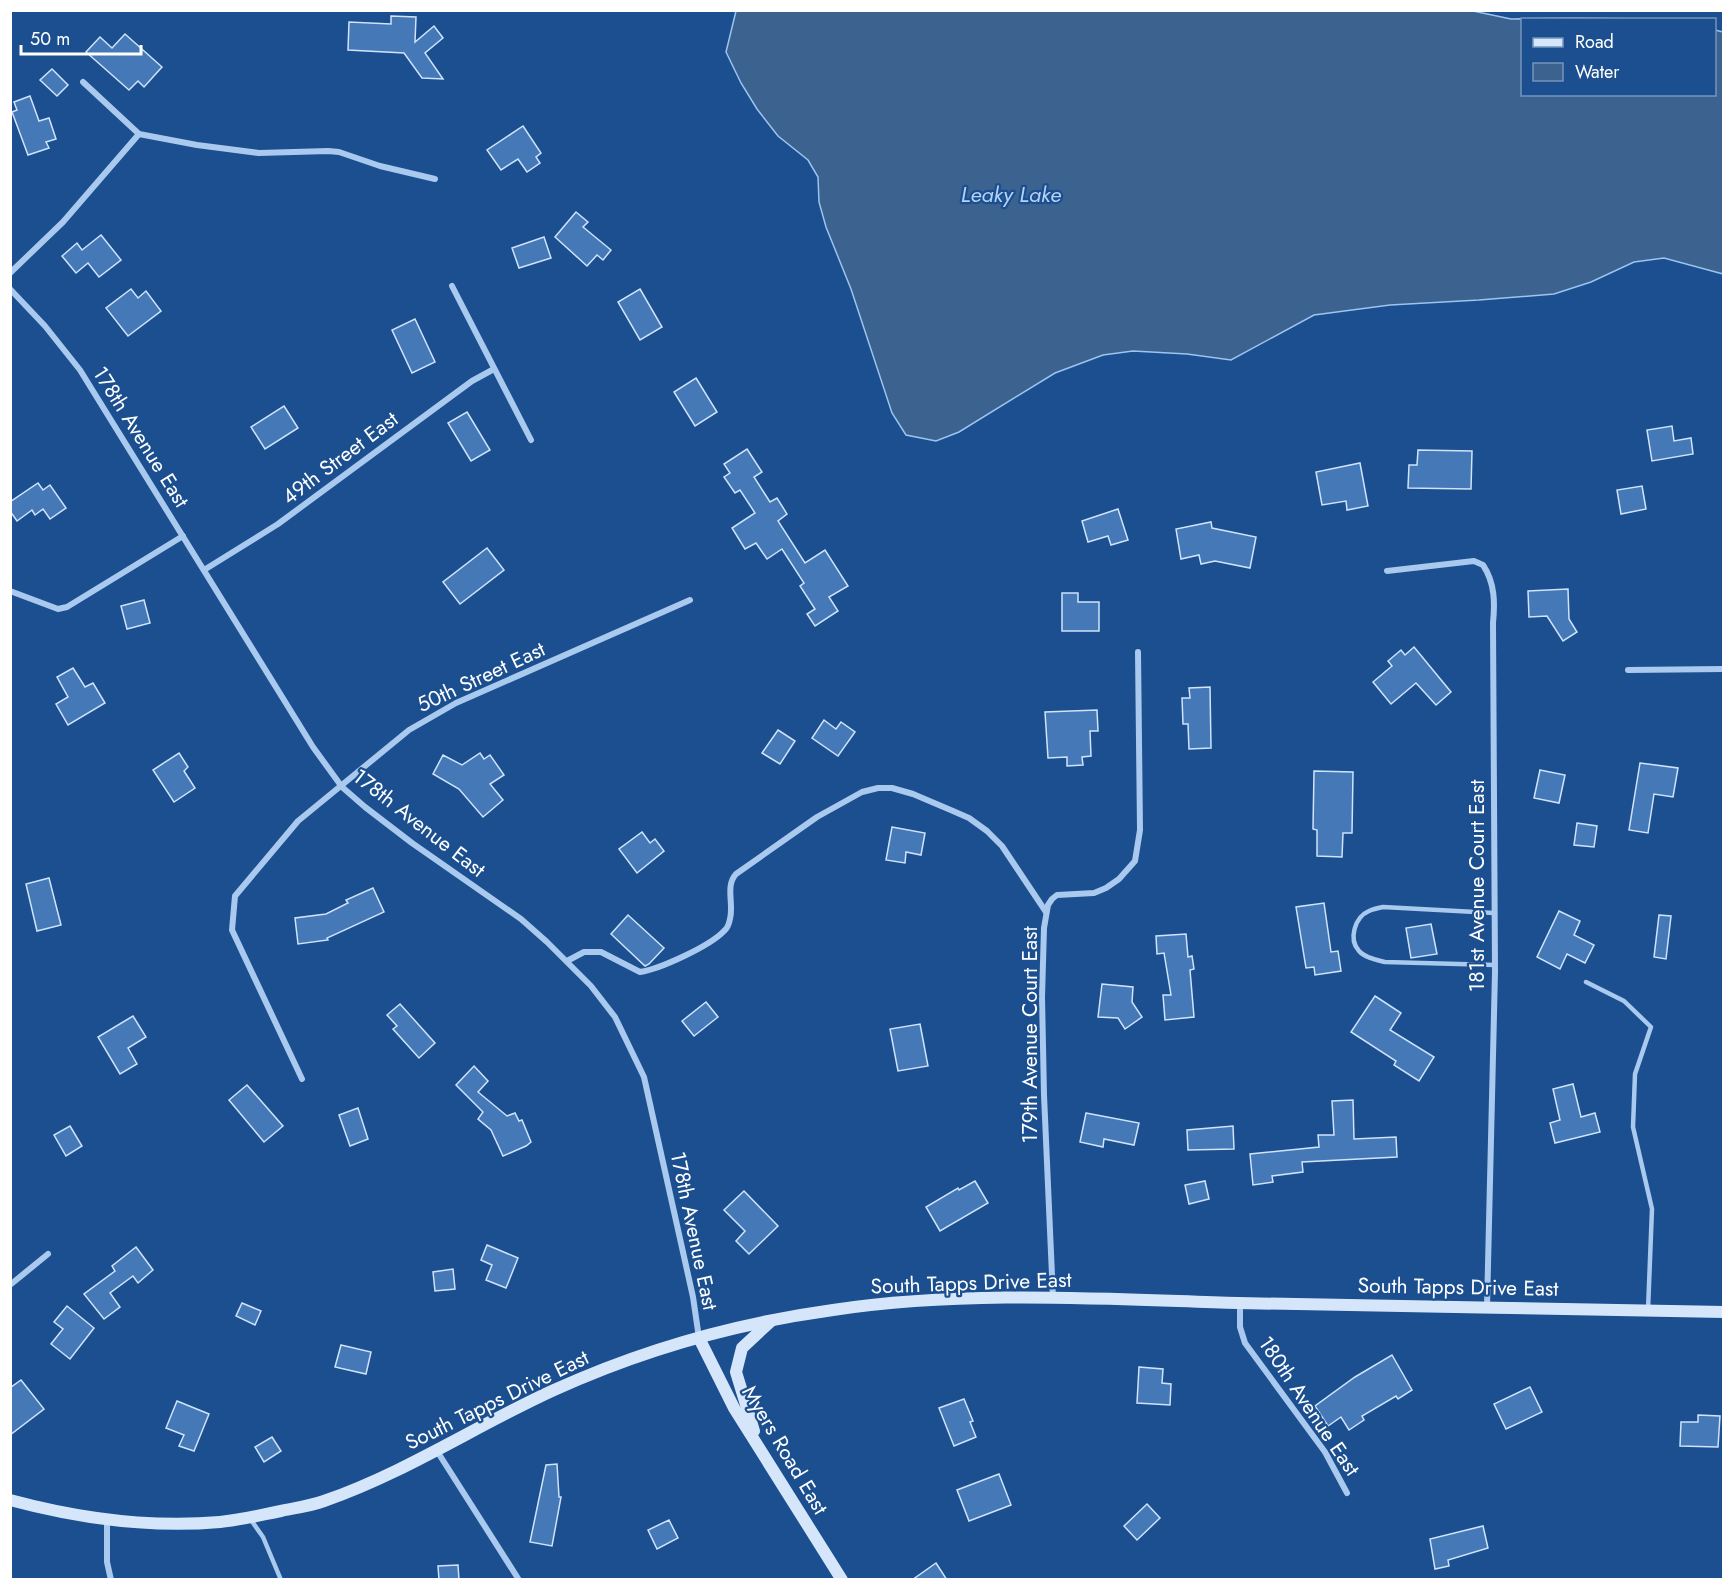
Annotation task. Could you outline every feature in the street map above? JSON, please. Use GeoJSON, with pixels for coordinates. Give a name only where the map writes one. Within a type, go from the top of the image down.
{"type":"FeatureCollection","features":[{"type":"Feature","properties":{"kind":"street"},"geometry":{"type":"LineString","coordinates":[[83,82],[139,134],[259,153],[339,152],[380,166],[435,179]]}},
{"type":"Feature","properties":{"kind":"street"},"geometry":{"type":"LineString","coordinates":[[10,273],[63,222],[139,134]]}},
{"type":"Feature","properties":{"kind":"street"},"geometry":{"type":"LineString","coordinates":[[452,286],[531,440]]}},
{"type":"Feature","properties":{"kind":"street","name":"178th Avenue East"},"geometry":{"type":"LineString","coordinates":[[10,289],[45,326],[80,370],[313,747],[342,787],[412,843],[521,919],[591,986],[615,1017],[644,1077],[693,1297],[699,1338]]}},
{"type":"Feature","properties":{"kind":"street","name":"49th Street East"},"geometry":{"type":"LineString","coordinates":[[204,570],[278,524],[472,381],[494,369]]}},
{"type":"Feature","properties":{"kind":"street"},"geometry":{"type":"LineString","coordinates":[[10,591],[58,609],[68,607],[183,536]]}},
{"type":"Feature","properties":{"kind":"street","name":"181st Avenue Court East"},"geometry":{"type":"LineString","coordinates":[[1387,571],[1474,561],[1483,565],[1493,586],[1495,607],[1495,965],[1487,1307]]}},
{"type":"Feature","properties":{"kind":"street","name":"50th Street East"},"geometry":{"type":"LineString","coordinates":[[302,1079],[232,930],[235,896],[298,821],[409,730],[456,703],[690,600]]}},
{"type":"Feature","properties":{"kind":"street","name":"179th Avenue Court East"},"geometry":{"type":"LineString","coordinates":[[1053,1298],[1044,1095],[1042,997],[1044,928],[1046,913],[1052,899],[1058,895],[1094,893],[1106,888],[1119,879],[1135,861],[1140,830],[1138,652]]}},
{"type":"Feature","properties":{"kind":"street"},"geometry":{"type":"LineString","coordinates":[[1628,670],[1724,669]]}},
{"type":"Feature","properties":{"kind":"street"},"geometry":{"type":"LineString","coordinates":[[567,961],[584,952],[601,952],[640,972],[662,966],[701,946],[723,933],[728,927],[732,908],[730,883],[736,874],[817,817],[862,792],[878,788],[892,788],[913,794],[969,818],[987,831],[1002,846],[1046,913]]}},
{"type":"Feature","properties":{"kind":"street"},"geometry":{"type":"LineString","coordinates":[[10,1285],[48,1254]]}},
{"type":"Feature","properties":{"kind":"street","name":"South Tapps Drive East"},"geometry":{"type":"LineString","coordinates":[[10,1500],[60,1512],[184,1524],[221,1522],[320,1502],[355,1489],[437,1451],[507,1412],[559,1388],[638,1357],[699,1338],[771,1321],[830,1310],[920,1300],[1106,1298],[1240,1303],[1724,1312]]}},
{"type":"Feature","properties":{"kind":"street","name":"180th Avenue East"},"geometry":{"type":"LineString","coordinates":[[1240,1303],[1240,1327],[1245,1343],[1325,1452],[1347,1493]]}},
{"type":"Feature","properties":{"kind":"street"},"geometry":{"type":"LineString","coordinates":[[759,1447],[736,1372],[742,1348],[771,1321]]}},
{"type":"Feature","properties":{"kind":"street","name":"Myers Road East"},"geometry":{"type":"LineString","coordinates":[[699,1338],[735,1408],[842,1580]]}},
{"type":"Feature","properties":{"kind":"street"},"geometry":{"type":"LineString","coordinates":[[437,1451],[519,1580]]}},
{"type":"Feature","properties":{"kind":"street"},"geometry":{"type":"LineString","coordinates":[[107,1518],[107,1562],[111,1580]]}},
{"type":"Feature","properties":{"kind":"lane"},"geometry":{"type":"LineString","coordinates":[[1494,913],[1383,907],[1369,911],[1360,917],[1354,930],[1354,940],[1359,951],[1370,958],[1385,962],[1495,965]]}},
{"type":"Feature","properties":{"kind":"lane"},"geometry":{"type":"LineString","coordinates":[[1586,982],[1624,1001],[1651,1027],[1635,1074],[1633,1127],[1652,1209],[1648,1310]]}},
{"type":"Feature","properties":{"kind":"lane"},"geometry":{"type":"LineString","coordinates":[[249,1517],[263,1537],[281,1580]]}},
{"type":"Feature","properties":{"kind":"water","name":"Leaky Lake"},"geometry":{"type":"Polygon","coordinates":[[[736,11],[1473,11],[1521,19],[1521,96],[1716,96],[1716,30],[1723,32],[1723,274],[1664,258],[1634,262],[1591,282],[1554,294],[1390,305],[1314,315],[1231,360],[1187,354],[1133,351],[1103,355],[1055,373],[959,432],[936,441],[906,435],[892,413],[851,289],[826,227],[819,202],[818,177],[808,160],[778,136],[757,109],[726,52],[736,11]]]}},
{"type":"Feature","properties":{"kind":"building"},"geometry":{"type":"Polygon","coordinates":[[[391,16],[416,17],[415,42],[434,26],[443,38],[425,53],[443,79],[422,78],[404,53],[348,50],[349,22],[391,24],[391,16]]]}},
{"type":"Feature","properties":{"kind":"building"},"geometry":{"type":"Polygon","coordinates":[[[125,34],[162,67],[144,87],[138,81],[129,90],[86,52],[100,37],[112,48],[125,34]]]}},
{"type":"Feature","properties":{"kind":"building"},"geometry":{"type":"Polygon","coordinates":[[[52,69],[68,85],[57,96],[40,80],[52,69]]]}},
{"type":"Feature","properties":{"kind":"building"},"geometry":{"type":"Polygon","coordinates":[[[30,96],[39,121],[49,118],[56,139],[46,142],[49,148],[28,155],[12,112],[17,110],[14,102],[30,96]]]}},
{"type":"Feature","properties":{"kind":"building"},"geometry":{"type":"Polygon","coordinates":[[[523,126],[541,153],[536,157],[540,163],[527,172],[518,159],[501,170],[487,150],[523,126]]]}},
{"type":"Feature","properties":{"kind":"building"},"geometry":{"type":"Polygon","coordinates":[[[576,212],[588,222],[583,227],[611,250],[603,260],[597,255],[587,266],[555,237],[576,212]]]}},
{"type":"Feature","properties":{"kind":"building"},"geometry":{"type":"Polygon","coordinates":[[[101,235],[121,260],[99,277],[88,263],[76,273],[62,256],[77,243],[82,250],[101,235]]]}},
{"type":"Feature","properties":{"kind":"building"},"geometry":{"type":"Polygon","coordinates":[[[544,237],[551,258],[519,268],[512,248],[544,237]]]}},
{"type":"Feature","properties":{"kind":"building"},"geometry":{"type":"Polygon","coordinates":[[[131,289],[138,298],[146,291],[161,311],[128,336],[106,308],[131,289]]]}},
{"type":"Feature","properties":{"kind":"building"},"geometry":{"type":"Polygon","coordinates":[[[640,289],[662,327],[640,340],[618,302],[640,289]]]}},
{"type":"Feature","properties":{"kind":"building"},"geometry":{"type":"Polygon","coordinates":[[[415,319],[435,362],[412,373],[392,330],[415,319]]]}},
{"type":"Feature","properties":{"kind":"building"},"geometry":{"type":"Polygon","coordinates":[[[696,378],[717,412],[695,426],[674,392],[696,378]]]}},
{"type":"Feature","properties":{"kind":"building"},"geometry":{"type":"Polygon","coordinates":[[[284,406],[298,428],[265,449],[251,427],[284,406]]]}},
{"type":"Feature","properties":{"kind":"building"},"geometry":{"type":"Polygon","coordinates":[[[467,412],[490,450],[471,461],[448,423],[467,412]]]}},
{"type":"Feature","properties":{"kind":"building"},"geometry":{"type":"Polygon","coordinates":[[[1672,426],[1674,441],[1691,438],[1693,454],[1652,461],[1647,430],[1672,426]]]}},
{"type":"Feature","properties":{"kind":"building"},"geometry":{"type":"Polygon","coordinates":[[[747,449],[762,472],[754,477],[770,502],[777,498],[787,514],[778,521],[805,563],[825,550],[848,586],[829,597],[838,611],[815,626],[807,614],[815,609],[800,586],[804,583],[782,549],[767,559],[756,543],[745,549],[732,528],[755,513],[740,490],[735,493],[724,477],[730,473],[724,464],[747,449]]]}},
{"type":"Feature","properties":{"kind":"building"},"geometry":{"type":"Polygon","coordinates":[[[1418,450],[1472,451],[1471,489],[1408,488],[1409,465],[1417,465],[1418,450]]]}},
{"type":"Feature","properties":{"kind":"building"},"geometry":{"type":"Polygon","coordinates":[[[1360,463],[1368,506],[1347,510],[1346,501],[1322,505],[1316,472],[1360,463]]]}},
{"type":"Feature","properties":{"kind":"building"},"geometry":{"type":"Polygon","coordinates":[[[38,483],[43,490],[50,485],[66,508],[50,519],[43,509],[35,515],[32,510],[17,521],[10,511],[10,502],[38,483]]]}},
{"type":"Feature","properties":{"kind":"building"},"geometry":{"type":"Polygon","coordinates":[[[1642,486],[1646,509],[1621,514],[1617,490],[1642,486]]]}},
{"type":"Feature","properties":{"kind":"building"},"geometry":{"type":"Polygon","coordinates":[[[1118,509],[1128,540],[1111,545],[1108,536],[1088,542],[1082,521],[1118,509]]]}},
{"type":"Feature","properties":{"kind":"building"},"geometry":{"type":"Polygon","coordinates":[[[1211,522],[1212,528],[1256,537],[1250,568],[1215,561],[1201,564],[1199,555],[1181,559],[1176,529],[1211,522]]]}},
{"type":"Feature","properties":{"kind":"building"},"geometry":{"type":"Polygon","coordinates":[[[487,548],[504,570],[460,604],[443,582],[487,548]]]}},
{"type":"Feature","properties":{"kind":"building"},"geometry":{"type":"Polygon","coordinates":[[[1568,589],[1569,619],[1577,632],[1563,641],[1547,616],[1529,617],[1528,591],[1568,589]]]}},
{"type":"Feature","properties":{"kind":"building"},"geometry":{"type":"Polygon","coordinates":[[[1062,593],[1078,593],[1078,602],[1099,602],[1099,631],[1062,631],[1062,593]]]}},
{"type":"Feature","properties":{"kind":"building"},"geometry":{"type":"Polygon","coordinates":[[[144,600],[150,623],[127,629],[121,606],[144,600]]]}},
{"type":"Feature","properties":{"kind":"building"},"geometry":{"type":"Polygon","coordinates":[[[1414,647],[1451,692],[1436,705],[1416,683],[1391,704],[1373,682],[1392,666],[1388,661],[1401,650],[1405,655],[1414,647]]]}},
{"type":"Feature","properties":{"kind":"building"},"geometry":{"type":"Polygon","coordinates":[[[73,668],[85,687],[93,683],[105,703],[68,725],[56,704],[68,697],[57,677],[73,668]]]}},
{"type":"Feature","properties":{"kind":"building"},"geometry":{"type":"Polygon","coordinates":[[[1210,687],[1211,748],[1189,749],[1188,724],[1183,724],[1182,698],[1190,698],[1189,688],[1210,687]]]}},
{"type":"Feature","properties":{"kind":"building"},"geometry":{"type":"Polygon","coordinates":[[[1097,710],[1098,731],[1090,731],[1091,756],[1082,757],[1083,765],[1067,766],[1067,757],[1048,758],[1045,712],[1097,710]]]}},
{"type":"Feature","properties":{"kind":"building"},"geometry":{"type":"Polygon","coordinates":[[[824,720],[836,729],[841,722],[855,732],[838,756],[812,738],[824,720]]]}},
{"type":"Feature","properties":{"kind":"building"},"geometry":{"type":"Polygon","coordinates":[[[778,730],[795,741],[780,764],[762,753],[778,730]]]}},
{"type":"Feature","properties":{"kind":"building"},"geometry":{"type":"Polygon","coordinates":[[[179,753],[188,767],[184,771],[195,788],[174,802],[153,770],[179,753]]]}},
{"type":"Feature","properties":{"kind":"building"},"geometry":{"type":"Polygon","coordinates":[[[480,753],[484,759],[490,755],[504,775],[490,784],[503,800],[483,817],[459,789],[433,774],[443,755],[462,765],[480,753]]]}},
{"type":"Feature","properties":{"kind":"building"},"geometry":{"type":"Polygon","coordinates":[[[1640,763],[1678,768],[1673,797],[1654,794],[1648,833],[1629,830],[1640,763]]]}},
{"type":"Feature","properties":{"kind":"building"},"geometry":{"type":"Polygon","coordinates":[[[1540,770],[1565,775],[1559,803],[1534,798],[1540,770]]]}},
{"type":"Feature","properties":{"kind":"building"},"geometry":{"type":"Polygon","coordinates":[[[1314,771],[1353,772],[1352,833],[1343,833],[1342,857],[1317,856],[1317,830],[1313,829],[1314,771]]]}},
{"type":"Feature","properties":{"kind":"building"},"geometry":{"type":"Polygon","coordinates":[[[1577,823],[1597,826],[1594,847],[1574,845],[1577,823]]]}},
{"type":"Feature","properties":{"kind":"building"},"geometry":{"type":"Polygon","coordinates":[[[892,827],[925,833],[921,855],[906,852],[905,863],[886,860],[892,827]]]}},
{"type":"Feature","properties":{"kind":"building"},"geometry":{"type":"Polygon","coordinates":[[[642,832],[650,843],[655,839],[664,851],[637,873],[619,849],[642,832]]]}},
{"type":"Feature","properties":{"kind":"building"},"geometry":{"type":"Polygon","coordinates":[[[49,878],[61,925],[37,931],[26,884],[49,878]]]}},
{"type":"Feature","properties":{"kind":"building"},"geometry":{"type":"Polygon","coordinates":[[[373,888],[384,912],[327,938],[328,940],[298,944],[295,918],[326,914],[348,903],[346,900],[373,888]]]}},
{"type":"Feature","properties":{"kind":"building"},"geometry":{"type":"Polygon","coordinates":[[[1324,903],[1331,952],[1338,951],[1341,971],[1315,975],[1314,967],[1306,968],[1296,907],[1324,903]]]}},
{"type":"Feature","properties":{"kind":"building"},"geometry":{"type":"Polygon","coordinates":[[[1559,911],[1580,921],[1574,935],[1594,945],[1585,963],[1567,954],[1560,969],[1537,957],[1559,911]]]}},
{"type":"Feature","properties":{"kind":"building"},"geometry":{"type":"Polygon","coordinates":[[[628,915],[664,948],[645,966],[611,934],[628,915]]]}},
{"type":"Feature","properties":{"kind":"building"},"geometry":{"type":"Polygon","coordinates":[[[1659,915],[1671,916],[1666,959],[1654,957],[1659,915]]]}},
{"type":"Feature","properties":{"kind":"building"},"geometry":{"type":"Polygon","coordinates":[[[1431,924],[1437,954],[1411,958],[1406,928],[1431,924]]]}},
{"type":"Feature","properties":{"kind":"building"},"geometry":{"type":"Polygon","coordinates":[[[1186,934],[1188,957],[1192,956],[1194,969],[1190,970],[1194,1017],[1165,1020],[1163,995],[1171,995],[1164,953],[1157,954],[1156,936],[1186,934]]]}},
{"type":"Feature","properties":{"kind":"building"},"geometry":{"type":"Polygon","coordinates":[[[1102,984],[1133,987],[1132,1002],[1142,1017],[1125,1029],[1118,1018],[1098,1017],[1102,984]]]}},
{"type":"Feature","properties":{"kind":"building"},"geometry":{"type":"Polygon","coordinates":[[[1375,996],[1401,1013],[1390,1030],[1434,1057],[1419,1081],[1394,1065],[1396,1061],[1351,1032],[1375,996]]]}},
{"type":"Feature","properties":{"kind":"building"},"geometry":{"type":"Polygon","coordinates":[[[706,1002],[718,1017],[694,1036],[682,1021],[706,1002]]]}},
{"type":"Feature","properties":{"kind":"building"},"geometry":{"type":"Polygon","coordinates":[[[400,1004],[435,1043],[419,1058],[393,1029],[397,1026],[387,1015],[400,1004]]]}},
{"type":"Feature","properties":{"kind":"building"},"geometry":{"type":"Polygon","coordinates":[[[133,1016],[146,1037],[128,1048],[137,1064],[120,1074],[98,1037],[133,1016]]]}},
{"type":"Feature","properties":{"kind":"building"},"geometry":{"type":"Polygon","coordinates":[[[920,1024],[928,1066],[898,1071],[890,1029],[920,1024]]]}},
{"type":"Feature","properties":{"kind":"building"},"geometry":{"type":"Polygon","coordinates":[[[474,1066],[488,1081],[478,1092],[507,1116],[515,1113],[519,1121],[522,1120],[531,1142],[526,1146],[503,1156],[491,1130],[478,1119],[483,1112],[456,1085],[474,1066]]]}},
{"type":"Feature","properties":{"kind":"building"},"geometry":{"type":"Polygon","coordinates":[[[1573,1084],[1581,1117],[1595,1113],[1600,1132],[1555,1143],[1550,1123],[1560,1120],[1553,1089],[1573,1084]]]}},
{"type":"Feature","properties":{"kind":"building"},"geometry":{"type":"Polygon","coordinates":[[[247,1085],[283,1126],[264,1142],[229,1100],[247,1085]]]}},
{"type":"Feature","properties":{"kind":"building"},"geometry":{"type":"Polygon","coordinates":[[[1353,1100],[1354,1139],[1396,1137],[1397,1157],[1302,1162],[1303,1172],[1272,1176],[1273,1182],[1253,1185],[1250,1154],[1319,1147],[1318,1135],[1334,1135],[1332,1101],[1353,1100]]]}},
{"type":"Feature","properties":{"kind":"building"},"geometry":{"type":"Polygon","coordinates":[[[358,1108],[368,1139],[350,1146],[339,1115],[358,1108]]]}},
{"type":"Feature","properties":{"kind":"building"},"geometry":{"type":"Polygon","coordinates":[[[1086,1113],[1139,1123],[1134,1145],[1104,1139],[1103,1147],[1080,1142],[1086,1113]]]}},
{"type":"Feature","properties":{"kind":"building"},"geometry":{"type":"Polygon","coordinates":[[[70,1126],[82,1146],[66,1156],[54,1135],[70,1126]]]}},
{"type":"Feature","properties":{"kind":"building"},"geometry":{"type":"Polygon","coordinates":[[[1233,1126],[1234,1149],[1188,1150],[1187,1130],[1233,1126]]]}},
{"type":"Feature","properties":{"kind":"building"},"geometry":{"type":"Polygon","coordinates":[[[975,1181],[988,1203],[940,1231],[926,1207],[975,1181]]]}},
{"type":"Feature","properties":{"kind":"building"},"geometry":{"type":"Polygon","coordinates":[[[1205,1181],[1209,1199],[1189,1204],[1185,1185],[1205,1181]]]}},
{"type":"Feature","properties":{"kind":"building"},"geometry":{"type":"Polygon","coordinates":[[[744,1191],[778,1226],[749,1254],[736,1241],[745,1231],[724,1210],[744,1191]]]}},
{"type":"Feature","properties":{"kind":"building"},"geometry":{"type":"Polygon","coordinates":[[[487,1245],[518,1258],[506,1288],[486,1280],[492,1265],[481,1260],[487,1245]]]}},
{"type":"Feature","properties":{"kind":"building"},"geometry":{"type":"Polygon","coordinates":[[[136,1247],[153,1270],[138,1283],[133,1276],[110,1293],[120,1307],[104,1319],[84,1294],[115,1271],[112,1266],[136,1247]]]}},
{"type":"Feature","properties":{"kind":"building"},"geometry":{"type":"Polygon","coordinates":[[[453,1269],[455,1289],[435,1291],[433,1272],[453,1269]]]}},
{"type":"Feature","properties":{"kind":"building"},"geometry":{"type":"Polygon","coordinates":[[[242,1303],[261,1311],[255,1325],[236,1316],[242,1303]]]}},
{"type":"Feature","properties":{"kind":"building"},"geometry":{"type":"Polygon","coordinates":[[[67,1306],[94,1328],[70,1359],[51,1344],[63,1329],[54,1322],[67,1306]]]}},
{"type":"Feature","properties":{"kind":"building"},"geometry":{"type":"Polygon","coordinates":[[[341,1345],[371,1352],[366,1374],[335,1367],[341,1345]]]}},
{"type":"Feature","properties":{"kind":"building"},"geometry":{"type":"Polygon","coordinates":[[[1392,1355],[1412,1390],[1398,1399],[1396,1396],[1362,1416],[1364,1420],[1349,1430],[1341,1417],[1328,1426],[1315,1406],[1355,1377],[1392,1355]]]}},
{"type":"Feature","properties":{"kind":"building"},"geometry":{"type":"Polygon","coordinates":[[[1139,1367],[1163,1369],[1162,1383],[1171,1384],[1170,1405],[1137,1403],[1139,1367]]]}},
{"type":"Feature","properties":{"kind":"building"},"geometry":{"type":"Polygon","coordinates":[[[21,1380],[44,1409],[10,1435],[10,1388],[21,1380]]]}},
{"type":"Feature","properties":{"kind":"building"},"geometry":{"type":"Polygon","coordinates":[[[1530,1387],[1542,1412],[1506,1429],[1494,1404],[1530,1387]]]}},
{"type":"Feature","properties":{"kind":"building"},"geometry":{"type":"Polygon","coordinates":[[[964,1399],[973,1421],[970,1422],[976,1437],[954,1446],[939,1408],[964,1399]]]}},
{"type":"Feature","properties":{"kind":"building"},"geometry":{"type":"Polygon","coordinates":[[[177,1401],[209,1414],[194,1451],[179,1446],[184,1435],[166,1428],[177,1401]]]}},
{"type":"Feature","properties":{"kind":"building"},"geometry":{"type":"Polygon","coordinates":[[[1698,1415],[1720,1416],[1718,1447],[1680,1446],[1681,1422],[1698,1422],[1698,1415]]]}},
{"type":"Feature","properties":{"kind":"building"},"geometry":{"type":"Polygon","coordinates":[[[272,1437],[281,1451],[264,1462],[255,1447],[272,1437]]]}},
{"type":"Feature","properties":{"kind":"building"},"geometry":{"type":"Polygon","coordinates":[[[557,1464],[559,1497],[561,1497],[552,1546],[530,1542],[546,1465],[557,1464]]]}},
{"type":"Feature","properties":{"kind":"building"},"geometry":{"type":"Polygon","coordinates":[[[999,1474],[1011,1505],[969,1521],[957,1490],[999,1474]]]}},
{"type":"Feature","properties":{"kind":"building"},"geometry":{"type":"Polygon","coordinates":[[[1147,1504],[1160,1518],[1137,1540],[1124,1526],[1147,1504]]]}},
{"type":"Feature","properties":{"kind":"building"},"geometry":{"type":"Polygon","coordinates":[[[669,1520],[678,1538],[657,1549],[648,1530],[669,1520]]]}},
{"type":"Feature","properties":{"kind":"building"},"geometry":{"type":"Polygon","coordinates":[[[1483,1526],[1488,1548],[1448,1560],[1449,1566],[1435,1569],[1430,1539],[1483,1526]]]}},
{"type":"Feature","properties":{"kind":"building"},"geometry":{"type":"Polygon","coordinates":[[[936,1563],[947,1580],[912,1580],[936,1563]]]}},
{"type":"Feature","properties":{"kind":"building"},"geometry":{"type":"Polygon","coordinates":[[[458,1565],[459,1580],[439,1580],[438,1566],[458,1565]]]}}]}
